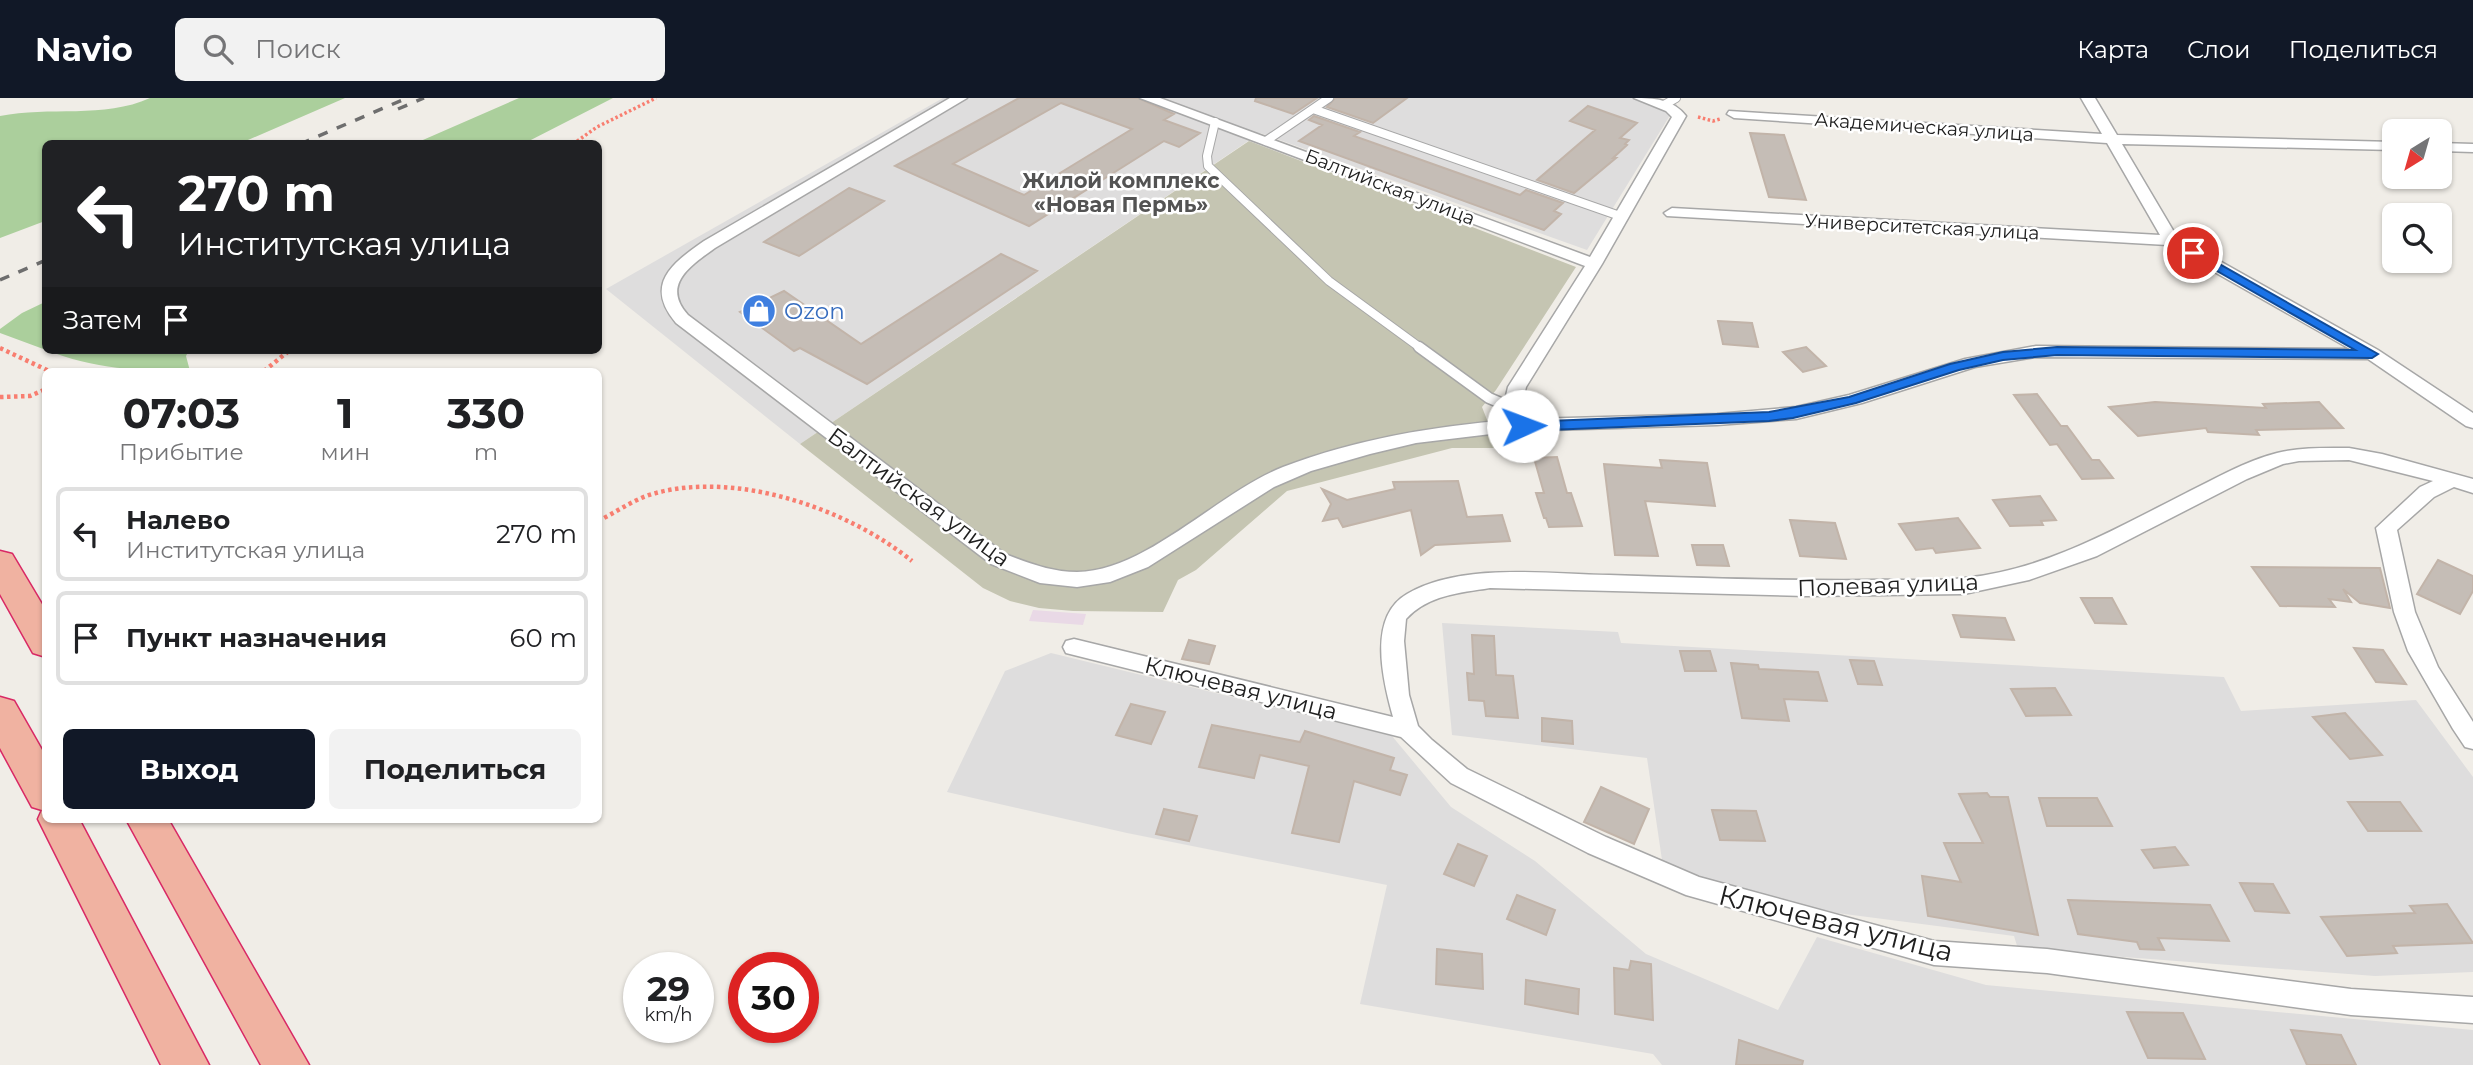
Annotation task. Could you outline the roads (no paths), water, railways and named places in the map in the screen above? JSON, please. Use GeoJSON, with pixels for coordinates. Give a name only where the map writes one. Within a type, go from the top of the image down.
{"type":"FeatureCollection","features":[{"type":"Feature","properties":{"kind":"highway"},"geometry":{"type":"LineString","coordinates":[[0,563],[42,636]]}},
{"type":"Feature","properties":{"kind":"highway"},"geometry":{"type":"LineString","coordinates":[[0,712],[42,788]]}},
{"type":"Feature","properties":{"kind":"highway"},"geometry":{"type":"LineString","coordinates":[[60,823],[186,1065]]}},
{"type":"Feature","properties":{"kind":"highway"},"geometry":{"type":"LineString","coordinates":[[148,823],[286,1065]]}},
{"type":"Feature","properties":{"kind":"street","name":"Балтийская улица"},"geometry":{"type":"LineString","coordinates":[[960,98],[708,247],[677,272],[670,282],[669,299],[672,308],[682,319],[998,559],[1039,576],[1081,580],[1125,570],[1163,551],[1243,496],[1296,470],[1423,435],[1523,426],[1781,415],[1817,410],[1955,367],[2017,355],[2057,351],[2372,354]]}},
{"type":"Feature","properties":{"kind":"street","name":"Балтийская улица"},"geometry":{"type":"LineString","coordinates":[[1147,98],[1594,264]]}},
{"type":"Feature","properties":{"kind":"street"},"geometry":{"type":"LineString","coordinates":[[1523,426],[1515,409],[1517,387],[1594,264],[1679,116],[1673,105],[1641,98]]}},
{"type":"Feature","properties":{"kind":"street"},"geometry":{"type":"LineString","coordinates":[[2088,98],[2171,240],[2372,354],[2473,422]]}},
{"type":"Feature","properties":{"kind":"street","name":"Академическая улица"},"geometry":{"type":"LineString","coordinates":[[1734,114],[2114,139],[2382,146]]}},
{"type":"Feature","properties":{"kind":"street"},"geometry":{"type":"LineString","coordinates":[[2452,147],[2473,148]]}},
{"type":"Feature","properties":{"kind":"street","name":"Университетская улица"},"geometry":{"type":"LineString","coordinates":[[1672,213],[2171,240]]}},
{"type":"Feature","properties":{"kind":"street","name":"Полевая улица"},"geometry":{"type":"LineString","coordinates":[[1404,606],[1425,594],[1451,585],[1515,579],[1805,588],[1964,586],[2029,573],[2090,551],[2240,474],[2299,454],[2350,454],[2382,460],[2473,486]]}},
{"type":"Feature","properties":{"kind":"street"},"geometry":{"type":"LineString","coordinates":[[2452,480],[2427,492],[2386,528],[2399,593],[2413,639],[2440,694],[2473,740]]}},
{"type":"Feature","properties":{"kind":"street","name":"Ключевая улица"},"geometry":{"type":"LineString","coordinates":[[1404,606],[1395,619],[1393,641],[1398,695],[1408,730],[1424,747],[1459,776],[1597,845],[1695,887],[1934,953],[2047,961],[2351,1002],[2473,1010]]}},
{"type":"Feature","properties":{"kind":"street","name":"Ключевая улица"},"geometry":{"type":"LineString","coordinates":[[1074,647],[1408,730]]}},
{"type":"Feature","properties":{"kind":"lane"},"geometry":{"type":"LineString","coordinates":[[1266,141],[1329,98]]}},
{"type":"Feature","properties":{"kind":"lane"},"geometry":{"type":"LineString","coordinates":[[1312,109],[1620,216]]}},
{"type":"Feature","properties":{"kind":"lane"},"geometry":{"type":"LineString","coordinates":[[1215,122],[1207,156],[1208,166],[1292,248],[1329,281],[1489,398],[1515,409]]}},
{"type":"Feature","properties":{"kind":"railway"},"geometry":{"type":"LineString","coordinates":[[309,140],[407,98]]}},
{"type":"Feature","properties":{"kind":"railway"},"geometry":{"type":"LineString","coordinates":[[398,109],[424,98]]}},
{"type":"Feature","properties":{"kind":"railway"},"geometry":{"type":"LineString","coordinates":[[0,280],[42,262]]}},
{"type":"Feature","properties":{"kind":"place","name":"Ozon"},"geometry":{"type":"Point","coordinates":[759,311]}},
{"type":"Feature","properties":{"kind":"district","name":"Жилой комплекс «Новая Пермь»"},"geometry":{"type":"Point","coordinates":[1121,192]}}]}
